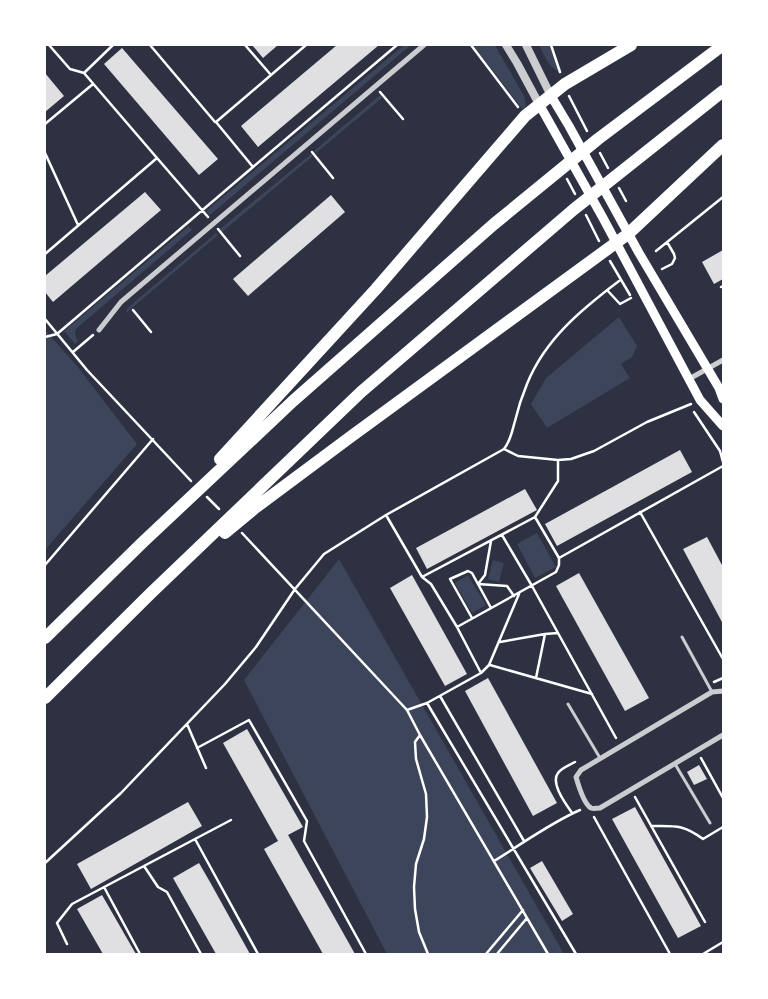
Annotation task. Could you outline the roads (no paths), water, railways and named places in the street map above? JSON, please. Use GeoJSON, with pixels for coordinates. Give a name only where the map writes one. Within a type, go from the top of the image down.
{"type":"FeatureCollection","features":[{"type":"Feature","properties":{"kind":"highway"},"geometry":{"type":"LineString","coordinates":[[143,542],[376,289],[525,116],[565,84],[631,45]]}},
{"type":"Feature","properties":{"kind":"highway"},"geometry":{"type":"LineString","coordinates":[[45,638],[143,542],[293,401],[494,224],[606,133],[723,45]]}},
{"type":"Feature","properties":{"kind":"highway"},"geometry":{"type":"LineString","coordinates":[[45,698],[151,593],[361,392],[573,210],[723,91]]}},
{"type":"Feature","properties":{"kind":"highway"},"geometry":{"type":"LineString","coordinates":[[151,593],[255,508],[628,234],[723,145]]}},
{"type":"Feature","properties":{"kind":"main road"},"geometry":{"type":"LineString","coordinates":[[551,96],[570,126],[628,234],[719,388],[723,399]]}},
{"type":"Feature","properties":{"kind":"main road"},"geometry":{"type":"LineString","coordinates":[[539,104],[603,218],[700,400],[723,426]]}},
{"type":"Feature","properties":{"kind":"street"},"geometry":{"type":"LineString","coordinates":[[99,330],[121,302],[424,45]]}},
{"type":"Feature","properties":{"kind":"street"},"geometry":{"type":"LineString","coordinates":[[506,45],[539,104]]}},
{"type":"Feature","properties":{"kind":"street"},"geometry":{"type":"LineString","coordinates":[[526,45],[551,96]]}},
{"type":"Feature","properties":{"kind":"street"},"geometry":{"type":"LineString","coordinates":[[689,379],[723,360]]}},
{"type":"Feature","properties":{"kind":"street"},"geometry":{"type":"LineString","coordinates":[[723,691],[712,692],[581,770],[576,777],[578,786],[588,806],[593,809],[600,808],[723,735]]}},
{"type":"Feature","properties":{"kind":"lane"},"geometry":{"type":"LineString","coordinates":[[682,637],[712,692]]}},
{"type":"Feature","properties":{"kind":"lane"},"geometry":{"type":"LineString","coordinates":[[568,704],[600,758]]}},
{"type":"Feature","properties":{"kind":"lane"},"geometry":{"type":"LineString","coordinates":[[676,764],[710,823]]}}]}
